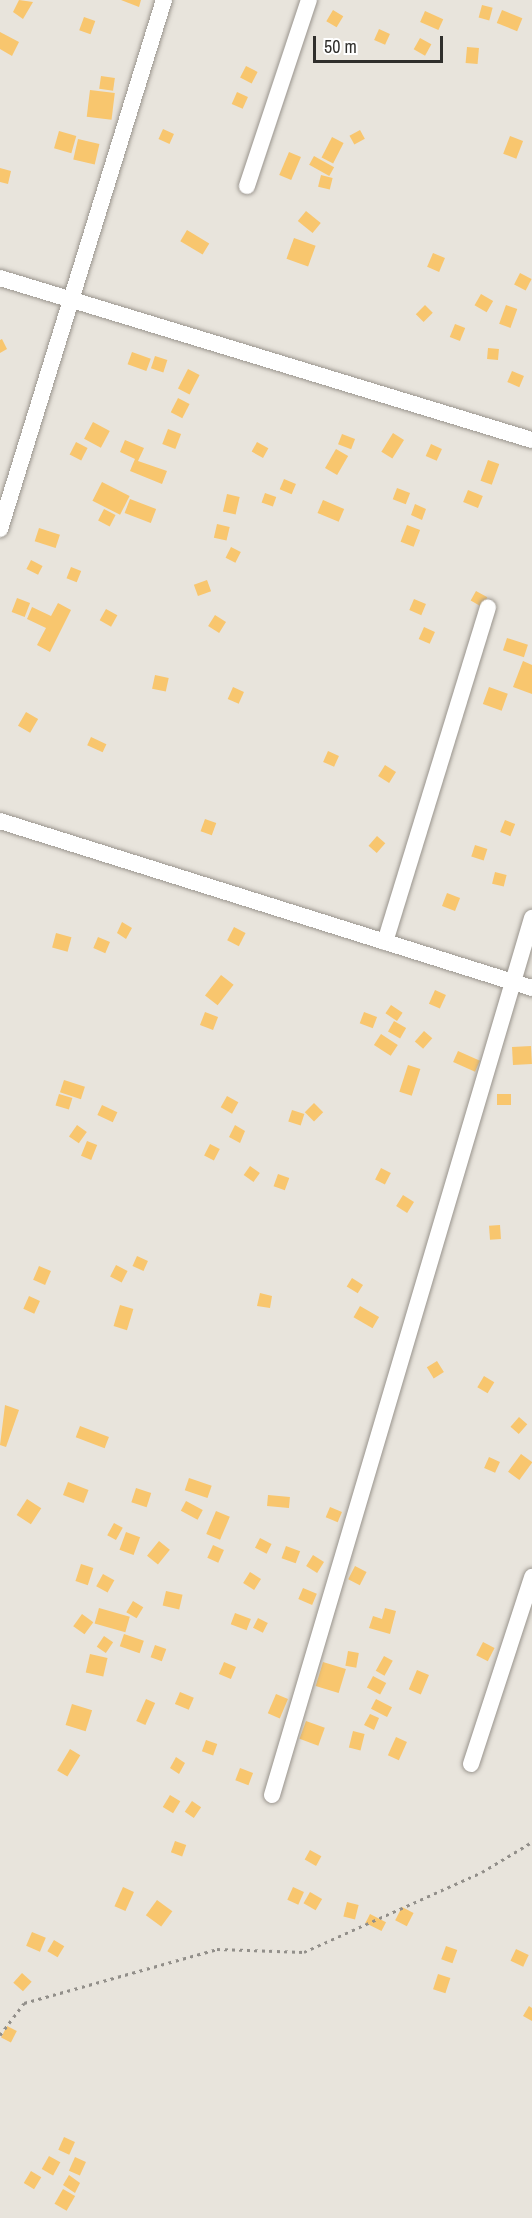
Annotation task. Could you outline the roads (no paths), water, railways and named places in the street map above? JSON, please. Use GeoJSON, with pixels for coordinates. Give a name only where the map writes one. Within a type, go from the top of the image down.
{"type":"FeatureCollection","features":[{"type":"Feature","properties":{"kind":"street"},"geometry":{"type":"LineString","coordinates":[[0,529],[164,0]]}},
{"type":"Feature","properties":{"kind":"street"},"geometry":{"type":"LineString","coordinates":[[247,186],[309,0]]}},
{"type":"Feature","properties":{"kind":"street"},"geometry":{"type":"LineString","coordinates":[[0,278],[532,440]]}},
{"type":"Feature","properties":{"kind":"street"},"geometry":{"type":"LineString","coordinates":[[385,942],[488,608]]}},
{"type":"Feature","properties":{"kind":"street"},"geometry":{"type":"LineString","coordinates":[[0,821],[532,988]]}},
{"type":"Feature","properties":{"kind":"street"},"geometry":{"type":"LineString","coordinates":[[272,1795],[532,918]]}},
{"type":"Feature","properties":{"kind":"street"},"geometry":{"type":"LineString","coordinates":[[471,1764],[532,1577]]}}]}
